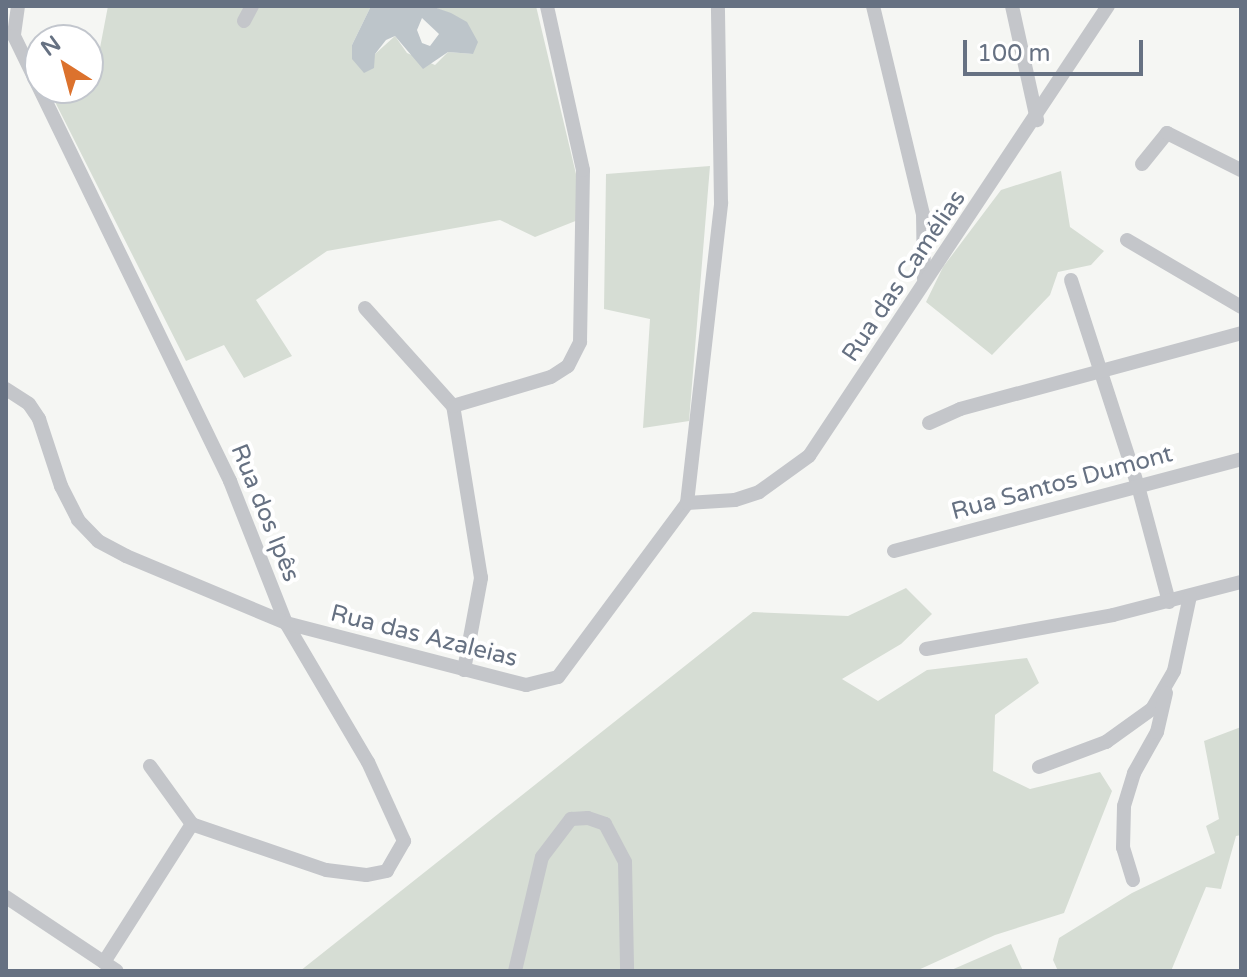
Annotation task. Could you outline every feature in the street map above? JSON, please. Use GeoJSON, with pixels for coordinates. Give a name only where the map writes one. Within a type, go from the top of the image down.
{"type":"FeatureCollection","features":[{"type":"Feature","properties":{"kind":"street","name":"Rua dos Ipês"},"geometry":{"type":"LineString","coordinates":[[18,6],[10,36],[230,481],[286,623],[392,808],[404,841],[401,852],[378,875],[326,870],[192,824]]}},
{"type":"Feature","properties":{"kind":"street"},"geometry":{"type":"LineString","coordinates":[[244,21],[252,6]]}},
{"type":"Feature","properties":{"kind":"street"},"geometry":{"type":"LineString","coordinates":[[453,406],[551,377],[568,366],[580,342],[583,170],[547,6]]}},
{"type":"Feature","properties":{"kind":"street"},"geometry":{"type":"LineString","coordinates":[[687,503],[721,203],[718,6]]}},
{"type":"Feature","properties":{"kind":"street"},"geometry":{"type":"LineString","coordinates":[[873,6],[923,214],[927,242],[923,284]]}},
{"type":"Feature","properties":{"kind":"street"},"geometry":{"type":"LineString","coordinates":[[1012,6],[1037,120]]}},
{"type":"Feature","properties":{"kind":"street","name":"Rua das Camélias"},"geometry":{"type":"LineString","coordinates":[[687,503],[747,497],[799,467],[1037,120],[1108,6]]}},
{"type":"Feature","properties":{"kind":"street"},"geometry":{"type":"LineString","coordinates":[[1142,164],[1167,133],[1241,170]]}},
{"type":"Feature","properties":{"kind":"street"},"geometry":{"type":"LineString","coordinates":[[1127,240],[1241,307]]}},
{"type":"Feature","properties":{"kind":"street"},"geometry":{"type":"LineString","coordinates":[[1071,280],[1138,486],[1169,602]]}},
{"type":"Feature","properties":{"kind":"street"},"geometry":{"type":"LineString","coordinates":[[365,308],[453,406],[481,578],[464,670]]}},
{"type":"Feature","properties":{"kind":"street"},"geometry":{"type":"LineString","coordinates":[[929,423],[960,409],[1241,333]]}},
{"type":"Feature","properties":{"kind":"street","name":"Rua das Azaleias"},"geometry":{"type":"LineString","coordinates":[[6,389],[29,404],[39,419],[61,486],[78,520],[98,541],[286,623],[526,685],[558,677],[687,503]]}},
{"type":"Feature","properties":{"kind":"street","name":"Rua Santos Dumont"},"geometry":{"type":"LineString","coordinates":[[894,551],[1241,459]]}},
{"type":"Feature","properties":{"kind":"street"},"geometry":{"type":"LineString","coordinates":[[926,649],[1169,602],[1241,582]]}},
{"type":"Feature","properties":{"kind":"street"},"geometry":{"type":"LineString","coordinates":[[1133,880],[1123,848],[1124,806],[1134,773],[1157,732],[1190,596]]}},
{"type":"Feature","properties":{"kind":"street"},"geometry":{"type":"LineString","coordinates":[[1039,767],[1127,731],[1166,688]]}},
{"type":"Feature","properties":{"kind":"street"},"geometry":{"type":"LineString","coordinates":[[104,962],[192,824],[150,766]]}},
{"type":"Feature","properties":{"kind":"street"},"geometry":{"type":"LineString","coordinates":[[515,971],[542,857],[571,819],[588,818],[605,824],[625,862],[627,971]]}},
{"type":"Feature","properties":{"kind":"street"},"geometry":{"type":"LineString","coordinates":[[6,897],[117,971]]}},
{"type":"Feature","properties":{"kind":"shaded area"},"geometry":{"type":"Polygon","coordinates":[[[108,6],[371,6],[352,45],[375,54],[395,36],[407,53],[435,65],[448,52],[473,54],[451,14],[431,6],[536,6],[576,174],[578,220],[535,237],[500,220],[327,251],[256,300],[292,356],[244,378],[224,345],[186,361],[56,104],[104,104],[104,27],[108,6]]]}},
{"type":"Feature","properties":{"kind":"shaded area"},"geometry":{"type":"Polygon","coordinates":[[[371,6],[431,6],[467,22],[478,42],[473,54],[448,52],[423,69],[395,36],[386,40],[375,54],[374,68],[364,73],[352,59],[352,45],[371,6]],[[422,18],[417,30],[422,43],[430,46],[439,34],[422,18]]]}},
{"type":"Feature","properties":{"kind":"shaded area"},"geometry":{"type":"Polygon","coordinates":[[[710,166],[689,421],[643,428],[650,319],[604,309],[606,174],[710,166]]]}},
{"type":"Feature","properties":{"kind":"shaded area"},"geometry":{"type":"Polygon","coordinates":[[[1061,171],[1070,227],[1104,251],[1091,265],[1058,272],[1050,295],[992,355],[926,302],[943,267],[1001,190],[1061,171]]]}},
{"type":"Feature","properties":{"kind":"shaded area"},"geometry":{"type":"Polygon","coordinates":[[[906,588],[932,614],[901,644],[842,679],[878,701],[927,670],[1027,658],[1039,683],[995,715],[993,771],[1030,789],[1100,772],[1112,791],[1064,913],[995,935],[916,971],[300,971],[753,612],[848,616],[906,588]]]}},
{"type":"Feature","properties":{"kind":"shaded area"},"geometry":{"type":"Polygon","coordinates":[[[1241,727],[1241,835],[1236,836],[1221,889],[1206,887],[1171,971],[1058,971],[1053,960],[1059,938],[1132,893],[1215,853],[1206,826],[1219,819],[1204,741],[1241,727]]]}},
{"type":"Feature","properties":{"kind":"shaded area"},"geometry":{"type":"Polygon","coordinates":[[[1011,944],[1023,971],[949,971],[1011,944]]]}}]}
